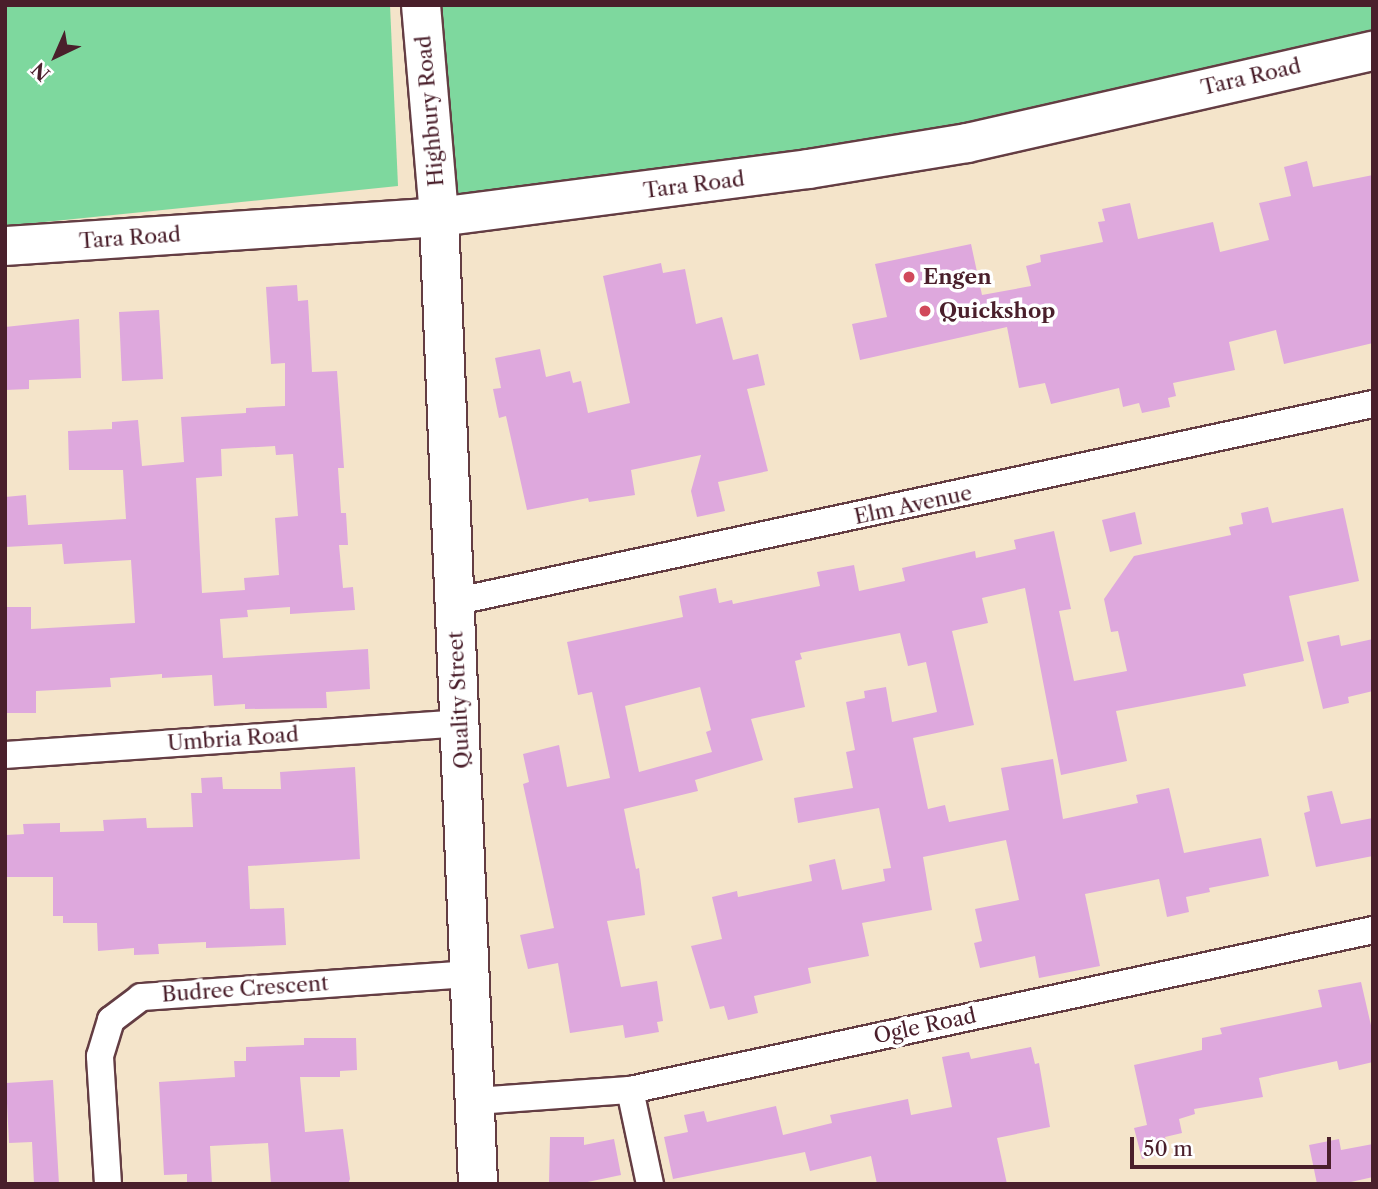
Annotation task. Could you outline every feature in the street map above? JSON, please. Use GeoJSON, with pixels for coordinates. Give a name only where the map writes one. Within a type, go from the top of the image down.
{"type":"FeatureCollection","features":[{"type":"Feature","properties":{"kind":"street","name":"Highbury Road"},"geometry":{"type":"LineString","coordinates":[[421,5],[439,217]]}},
{"type":"Feature","properties":{"kind":"street","name":"Tara Road"},"geometry":{"type":"LineString","coordinates":[[5,246],[439,217],[809,169],[968,143],[1373,51]]}},
{"type":"Feature","properties":{"kind":"street","name":"Quality Street"},"geometry":{"type":"LineString","coordinates":[[439,217],[478,1184]]}},
{"type":"Feature","properties":{"kind":"street","name":"Elm Avenue"},"geometry":{"type":"LineString","coordinates":[[453,602],[1373,404]]}},
{"type":"Feature","properties":{"kind":"street","name":"Umbria Road"},"geometry":{"type":"LineString","coordinates":[[5,755],[461,723]]}},
{"type":"Feature","properties":{"kind":"street","name":"Ogle Road"},"geometry":{"type":"LineString","coordinates":[[475,1101],[630,1090],[1373,930]]}},
{"type":"Feature","properties":{"kind":"street","name":"Budree Crescent"},"geometry":{"type":"LineString","coordinates":[[107,1184],[100,1056],[111,1020],[141,997],[468,974]]}},
{"type":"Feature","properties":{"kind":"street"},"geometry":{"type":"LineString","coordinates":[[630,1090],[650,1184]]}},
{"type":"Feature","properties":{"kind":"green space"},"geometry":{"type":"Polygon","coordinates":[[[5,5],[390,5],[398,186],[5,226],[5,5]]]}},
{"type":"Feature","properties":{"kind":"green space"},"geometry":{"type":"Polygon","coordinates":[[[422,5],[1373,5],[1373,36],[974,140],[439,217],[422,5]]]}},
{"type":"Feature","properties":{"kind":"building"},"geometry":{"type":"Polygon","coordinates":[[[1307,161],[1313,187],[1373,175],[1373,343],[1284,364],[1276,330],[1229,342],[1235,370],[1173,383],[1176,396],[1168,398],[1170,407],[1142,413],[1139,403],[1123,407],[1119,388],[1051,404],[1045,383],[1019,388],[1007,327],[860,360],[852,324],[887,317],[875,264],[971,244],[982,295],[1031,286],[1026,266],[1041,262],[1040,255],[1103,242],[1098,222],[1105,221],[1102,209],[1130,203],[1138,239],[1213,222],[1220,252],[1269,240],[1259,203],[1291,196],[1284,167],[1307,161]]]}},
{"type":"Feature","properties":{"kind":"building"},"geometry":{"type":"Polygon","coordinates":[[[661,263],[663,273],[685,269],[696,324],[722,317],[733,360],[758,354],[765,385],[747,389],[768,471],[718,482],[725,511],[697,517],[691,491],[701,455],[631,470],[635,495],[589,502],[588,498],[527,510],[506,416],[499,418],[493,389],[501,388],[495,358],[540,349],[546,377],[570,371],[573,383],[581,381],[588,413],[630,403],[603,276],[661,263]]]}},
{"type":"Feature","properties":{"kind":"building"},"geometry":{"type":"Polygon","coordinates":[[[297,285],[298,301],[308,300],[312,372],[337,371],[344,468],[338,468],[341,513],[346,513],[348,545],[339,545],[343,588],[353,587],[355,610],[290,614],[290,607],[247,610],[248,617],[220,619],[223,658],[368,649],[370,689],[326,692],[327,708],[245,709],[245,704],[214,706],[212,675],[162,678],[162,674],[110,678],[111,687],[36,691],[36,713],[5,713],[5,607],[31,607],[31,629],[135,623],[131,560],[64,564],[62,544],[5,547],[5,497],[26,495],[28,525],[126,519],[123,470],[69,470],[68,431],[112,429],[112,422],[138,420],[142,466],[184,462],[181,417],[246,413],[246,408],[285,406],[285,363],[271,364],[266,287],[297,285]],[[275,446],[221,449],[222,476],[196,478],[202,593],[245,590],[244,578],[279,575],[275,518],[298,516],[293,454],[276,455],[275,446]]]}},
{"type":"Feature","properties":{"kind":"building"},"geometry":{"type":"Polygon","coordinates":[[[159,310],[163,379],[122,381],[119,312],[159,310]]]}},
{"type":"Feature","properties":{"kind":"building"},"geometry":{"type":"Polygon","coordinates":[[[79,319],[81,378],[29,380],[29,389],[5,390],[5,327],[79,319]]]}},
{"type":"Feature","properties":{"kind":"building"},"geometry":{"type":"Polygon","coordinates":[[[1268,507],[1272,523],[1343,508],[1359,581],[1289,596],[1304,661],[1243,674],[1246,686],[1116,711],[1127,761],[1061,775],[1025,588],[982,598],[988,623],[952,631],[974,725],[913,738],[928,809],[945,805],[949,822],[1009,810],[1001,768],[1053,759],[1063,819],[1138,803],[1136,795],[1169,788],[1184,853],[1261,838],[1269,876],[1209,888],[1210,892],[1186,897],[1189,912],[1167,917],[1159,879],[1085,894],[1100,966],[1039,978],[1035,956],[980,968],[974,943],[982,941],[975,909],[1019,900],[1006,840],[923,857],[932,910],[862,923],[869,956],[808,968],[811,983],[754,996],[758,1013],[728,1020],[724,1006],[710,1009],[691,946],[722,939],[712,897],[737,891],[738,897],[812,881],[809,865],[835,859],[842,890],[885,881],[883,869],[891,868],[879,808],[798,823],[794,798],[853,788],[846,752],[855,750],[846,702],[865,698],[864,691],[886,687],[892,722],[937,712],[926,662],[908,666],[900,633],[800,653],[802,659],[795,661],[805,707],[751,719],[763,760],[695,780],[698,791],[624,809],[636,869],[639,868],[645,915],[607,921],[621,987],[657,981],[663,1021],[657,1022],[659,1032],[625,1038],[623,1025],[570,1033],[558,963],[528,969],[520,935],[554,928],[523,784],[529,782],[523,754],[559,745],[567,787],[610,778],[592,692],[578,695],[567,642],[683,617],[679,596],[716,588],[719,603],[732,600],[733,604],[820,586],[817,572],[854,565],[859,591],[905,581],[902,568],[975,551],[976,558],[1016,549],[1014,540],[1054,531],[1071,609],[1059,611],[1074,681],[1127,671],[1118,631],[1111,632],[1104,599],[1134,556],[1231,535],[1229,527],[1243,524],[1241,513],[1268,507]],[[700,687],[625,706],[639,772],[712,752],[706,732],[711,730],[700,687]]]}},
{"type":"Feature","properties":{"kind":"building"},"geometry":{"type":"Polygon","coordinates":[[[1135,512],[1142,544],[1110,552],[1102,520],[1135,512]]]}},
{"type":"Feature","properties":{"kind":"building"},"geometry":{"type":"Polygon","coordinates":[[[1339,635],[1341,646],[1373,639],[1373,691],[1348,697],[1349,703],[1323,709],[1307,642],[1339,635]]]}},
{"type":"Feature","properties":{"kind":"building"},"geometry":{"type":"Polygon","coordinates":[[[355,767],[360,859],[248,866],[250,909],[284,908],[286,945],[206,948],[206,942],[158,944],[159,954],[134,955],[134,948],[98,951],[97,923],[63,923],[63,916],[53,916],[53,877],[7,877],[6,835],[24,834],[23,824],[60,823],[60,832],[104,831],[103,820],[146,818],[147,828],[193,827],[191,793],[202,793],[201,778],[222,777],[223,789],[281,789],[280,772],[355,767]]]}},
{"type":"Feature","properties":{"kind":"building"},"geometry":{"type":"Polygon","coordinates":[[[1332,791],[1341,824],[1373,818],[1373,856],[1316,867],[1304,813],[1310,811],[1307,796],[1332,791]]]}},
{"type":"Feature","properties":{"kind":"building"},"geometry":{"type":"Polygon","coordinates":[[[1361,982],[1373,1034],[1373,1062],[1339,1070],[1337,1061],[1259,1078],[1263,1097],[1194,1109],[1195,1114],[1179,1119],[1182,1133],[1165,1137],[1169,1152],[1142,1159],[1134,1128],[1147,1125],[1134,1065],[1202,1050],[1202,1038],[1222,1034],[1220,1028],[1322,1007],[1318,990],[1361,982]]]}},
{"type":"Feature","properties":{"kind":"building"},"geometry":{"type":"Polygon","coordinates":[[[304,1038],[356,1038],[357,1070],[340,1071],[340,1077],[300,1077],[305,1132],[343,1129],[350,1179],[348,1184],[271,1184],[268,1143],[210,1146],[212,1184],[187,1184],[187,1174],[164,1175],[159,1082],[235,1077],[234,1061],[246,1061],[246,1047],[304,1045],[304,1038]]]}},
{"type":"Feature","properties":{"kind":"building"},"geometry":{"type":"Polygon","coordinates":[[[1031,1047],[1035,1064],[1039,1063],[1050,1127],[997,1138],[1007,1184],[877,1184],[871,1156],[810,1171],[805,1152],[673,1179],[664,1137],[688,1132],[684,1115],[704,1111],[707,1122],[776,1106],[783,1135],[832,1123],[830,1115],[908,1099],[911,1115],[952,1107],[942,1057],[969,1052],[971,1059],[1031,1047]]]}},
{"type":"Feature","properties":{"kind":"building"},"geometry":{"type":"Polygon","coordinates":[[[53,1080],[59,1184],[34,1184],[32,1142],[9,1143],[6,1083],[53,1080]]]}},
{"type":"Feature","properties":{"kind":"building"},"geometry":{"type":"Polygon","coordinates":[[[550,1137],[584,1137],[584,1145],[614,1139],[621,1175],[578,1184],[549,1184],[550,1137]]]}},
{"type":"Feature","properties":{"kind":"building"},"geometry":{"type":"Polygon","coordinates":[[[1339,1139],[1341,1150],[1373,1144],[1373,1177],[1342,1184],[1317,1184],[1309,1145],[1339,1139]]]}},
{"type":"Feature","properties":{"kind":"place","name":"Engen"},"geometry":{"type":"Point","coordinates":[909,277]}},
{"type":"Feature","properties":{"kind":"place","name":"Quickshop"},"geometry":{"type":"Point","coordinates":[925,311]}}]}
